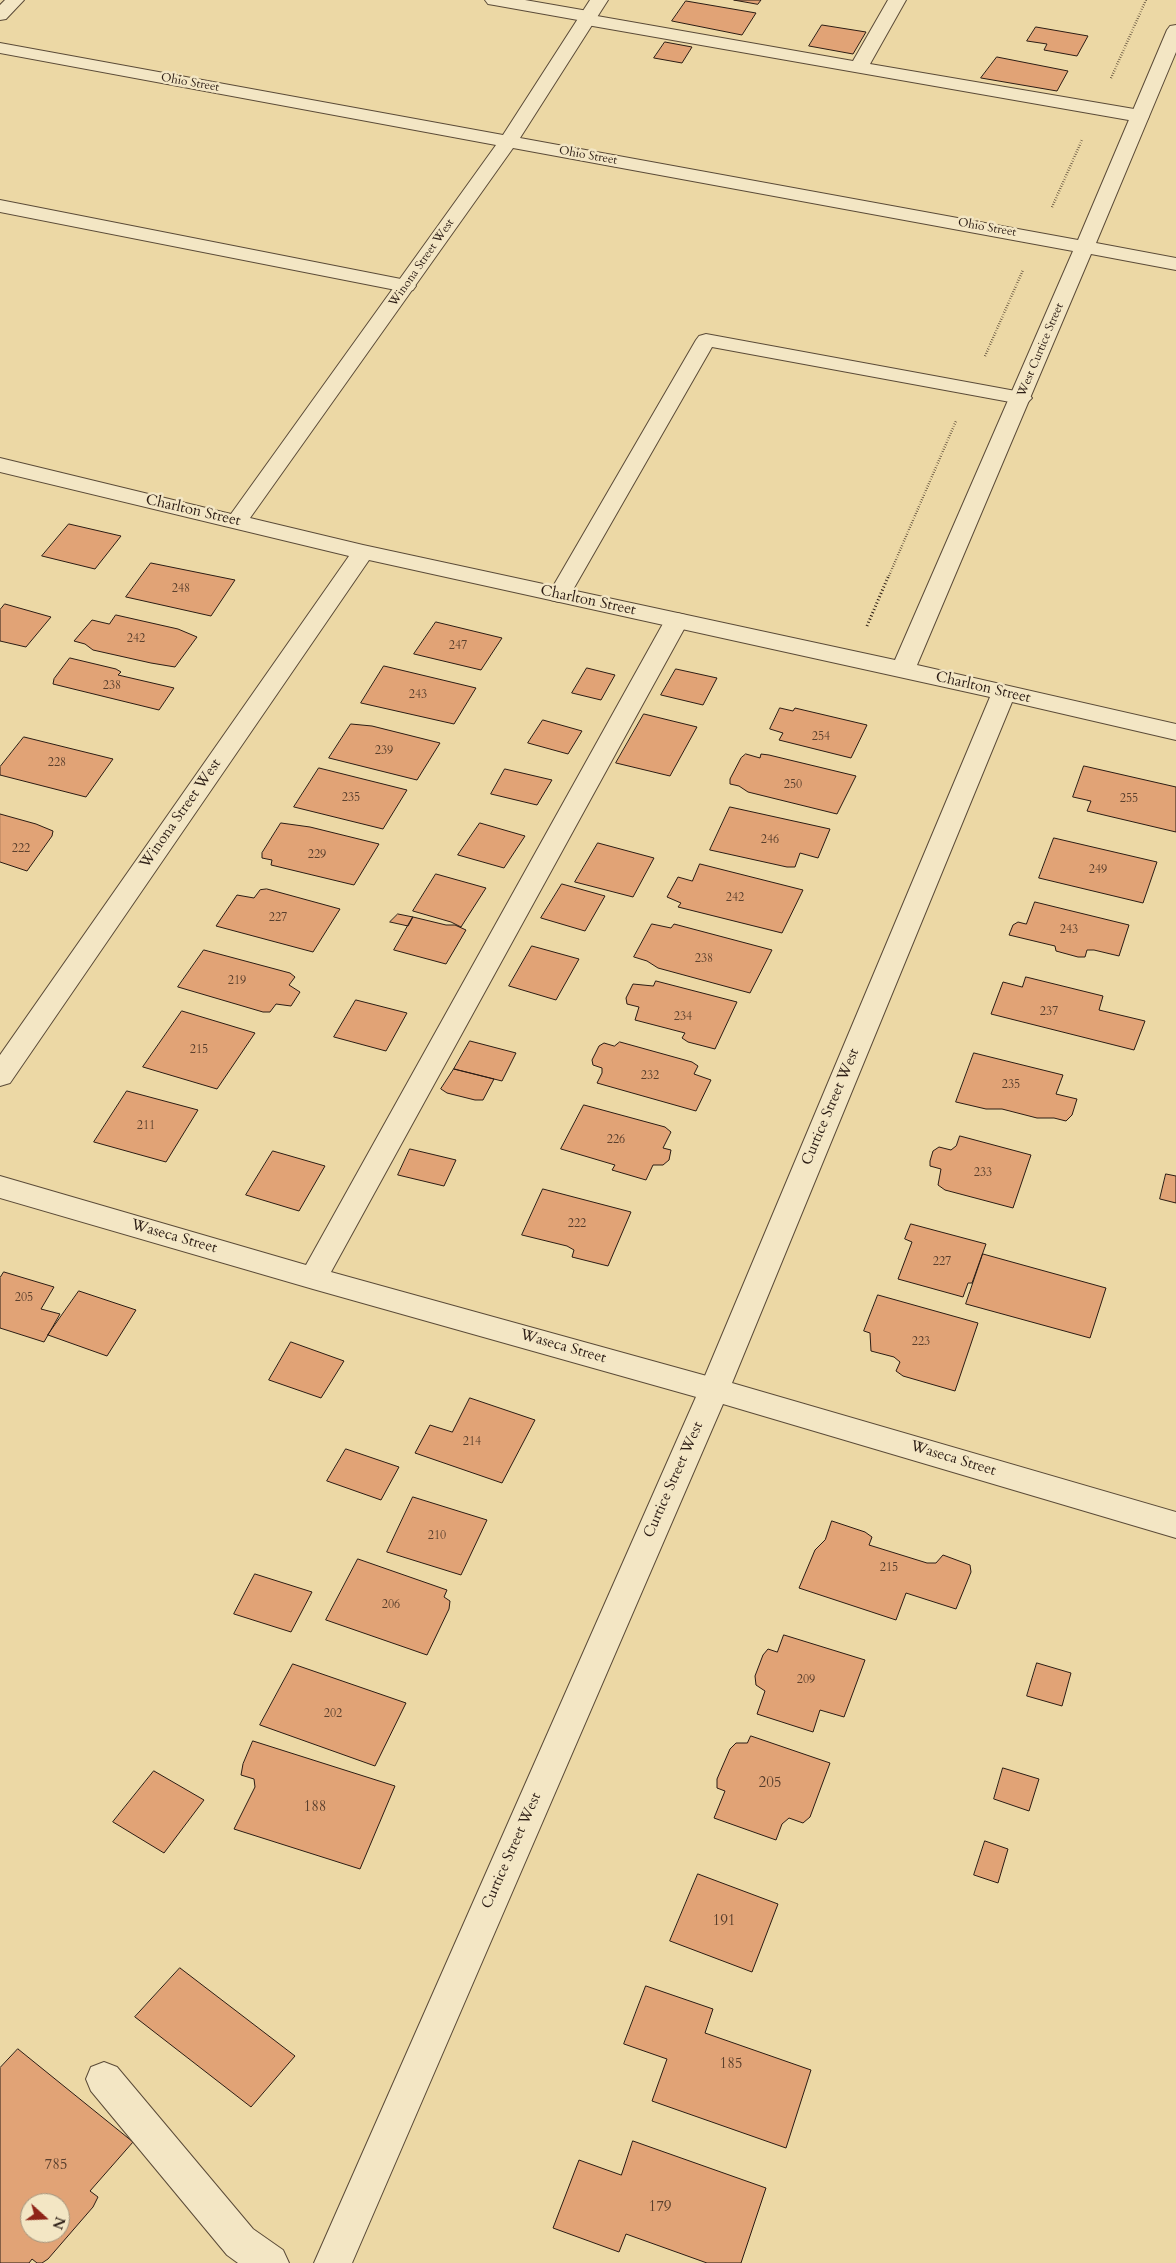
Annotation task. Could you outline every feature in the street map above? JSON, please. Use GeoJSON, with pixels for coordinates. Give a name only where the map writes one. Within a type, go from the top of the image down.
{"type":"FeatureCollection","features":[{"type":"Feature","properties":{"kind":"street"},"geometry":{"type":"LineString","coordinates":[[0,15],[15,0]]}},
{"type":"Feature","properties":{"kind":"street"},"geometry":{"type":"LineString","coordinates":[[494,0],[591,12],[859,67],[1140,116]]}},
{"type":"Feature","properties":{"kind":"street"},"geometry":{"type":"LineString","coordinates":[[859,67],[898,0]]}},
{"type":"Feature","properties":{"kind":"street","name":"Winona Street West"},"geometry":{"type":"LineString","coordinates":[[236,522],[508,141],[591,12]]}},
{"type":"Feature","properties":{"kind":"street","name":"West Curtice Street"},"geometry":{"type":"LineString","coordinates":[[903,669],[1086,246],[1176,30]]}},
{"type":"Feature","properties":{"kind":"street","name":"Ohio Street"},"geometry":{"type":"LineString","coordinates":[[0,48],[1176,264]]}},
{"type":"Feature","properties":{"kind":"street"},"geometry":{"type":"LineString","coordinates":[[0,206],[406,286]]}},
{"type":"Feature","properties":{"kind":"street"},"geometry":{"type":"LineString","coordinates":[[559,595],[706,340],[1021,398]]}},
{"type":"Feature","properties":{"kind":"street","name":"Charlton Street"},"geometry":{"type":"LineString","coordinates":[[0,465],[363,552],[903,669],[1176,732]]}},
{"type":"Feature","properties":{"kind":"street","name":"Winona Street West"},"geometry":{"type":"LineString","coordinates":[[0,1076],[363,552]]}},
{"type":"Feature","properties":{"kind":"street"},"geometry":{"type":"LineString","coordinates":[[313,1278],[677,620]]}},
{"type":"Feature","properties":{"kind":"street","name":"Curtice Street West"},"geometry":{"type":"LineString","coordinates":[[332,2263],[714,1390],[1004,692]]}},
{"type":"Feature","properties":{"kind":"street","name":"Waseca Street"},"geometry":{"type":"LineString","coordinates":[[0,1187],[313,1278],[714,1390],[1176,1525]]}},
{"type":"Feature","properties":{"kind":"street"},"geometry":{"type":"LineString","coordinates":[[104,2079],[240,2242],[270,2263]]}},
{"type":"Feature","properties":{"kind":"path"},"geometry":{"type":"LineString","coordinates":[[865,630],[1023,269]]}},
{"type":"Feature","properties":{"kind":"building"},"geometry":{"type":"Polygon","coordinates":[[[734,0],[761,0],[758,4],[734,0]]]}},
{"type":"Feature","properties":{"kind":"building"},"geometry":{"type":"Polygon","coordinates":[[[686,1],[756,13],[742,35],[672,21],[686,1]]]}},
{"type":"Feature","properties":{"kind":"building"},"geometry":{"type":"Polygon","coordinates":[[[822,25],[866,32],[853,54],[809,46],[822,25]]]}},
{"type":"Feature","properties":{"kind":"building"},"geometry":{"type":"Polygon","coordinates":[[[1036,27],[1088,36],[1077,56],[1044,50],[1047,44],[1027,41],[1036,27]]]}},
{"type":"Feature","properties":{"kind":"building"},"geometry":{"type":"Polygon","coordinates":[[[665,42],[692,47],[682,63],[654,58],[665,42]]]}},
{"type":"Feature","properties":{"kind":"building"},"geometry":{"type":"Polygon","coordinates":[[[997,57],[1068,71],[1057,91],[981,78],[997,57]]]}},
{"type":"Feature","properties":{"kind":"building"},"geometry":{"type":"Polygon","coordinates":[[[69,524],[121,536],[95,569],[42,556],[69,524]]]}},
{"type":"Feature","properties":{"kind":"building"},"geometry":{"type":"Polygon","coordinates":[[[151,563],[235,580],[211,616],[126,597],[151,563]]]}},
{"type":"Feature","properties":{"kind":"building"},"geometry":{"type":"Polygon","coordinates":[[[5,604],[51,617],[26,647],[0,641],[0,610],[5,604]]]}},
{"type":"Feature","properties":{"kind":"building"},"geometry":{"type":"Polygon","coordinates":[[[116,615],[178,629],[197,637],[175,667],[93,650],[85,644],[74,641],[92,620],[109,624],[116,615]]]}},
{"type":"Feature","properties":{"kind":"building"},"geometry":{"type":"Polygon","coordinates":[[[436,622],[502,638],[481,670],[414,654],[436,622]]]}},
{"type":"Feature","properties":{"kind":"building"},"geometry":{"type":"Polygon","coordinates":[[[70,658],[116,669],[121,672],[118,675],[174,688],[159,710],[53,684],[54,679],[70,658]]]}},
{"type":"Feature","properties":{"kind":"building"},"geometry":{"type":"Polygon","coordinates":[[[384,666],[476,688],[454,724],[361,703],[384,666]]]}},
{"type":"Feature","properties":{"kind":"building"},"geometry":{"type":"Polygon","coordinates":[[[587,668],[615,675],[601,700],[572,693],[587,668]]]}},
{"type":"Feature","properties":{"kind":"building"},"geometry":{"type":"Polygon","coordinates":[[[676,669],[717,678],[703,705],[661,695],[676,669]]]}},
{"type":"Feature","properties":{"kind":"building"},"geometry":{"type":"Polygon","coordinates":[[[780,708],[793,711],[795,708],[867,725],[851,758],[779,740],[783,733],[770,729],[780,708]]]}},
{"type":"Feature","properties":{"kind":"building"},"geometry":{"type":"Polygon","coordinates":[[[644,714],[697,727],[670,776],[616,763],[644,714]]]}},
{"type":"Feature","properties":{"kind":"building"},"geometry":{"type":"Polygon","coordinates":[[[543,720],[582,731],[568,754],[528,743],[543,720]]]}},
{"type":"Feature","properties":{"kind":"building"},"geometry":{"type":"Polygon","coordinates":[[[351,724],[372,726],[440,743],[417,780],[329,758],[351,724]]]}},
{"type":"Feature","properties":{"kind":"building"},"geometry":{"type":"Polygon","coordinates":[[[24,737],[113,759],[86,797],[0,775],[0,767],[24,737]]]}},
{"type":"Feature","properties":{"kind":"building"},"geometry":{"type":"Polygon","coordinates":[[[746,754],[760,758],[761,754],[769,755],[856,776],[837,814],[748,792],[739,786],[730,784],[730,779],[741,758],[746,754]]]}},
{"type":"Feature","properties":{"kind":"building"},"geometry":{"type":"Polygon","coordinates":[[[1084,766],[1176,787],[1176,832],[1087,811],[1091,801],[1073,797],[1084,766]]]}},
{"type":"Feature","properties":{"kind":"building"},"geometry":{"type":"Polygon","coordinates":[[[319,768],[407,790],[383,829],[294,807],[319,768]]]}},
{"type":"Feature","properties":{"kind":"building"},"geometry":{"type":"Polygon","coordinates":[[[505,769],[552,780],[537,805],[491,794],[505,769]]]}},
{"type":"Feature","properties":{"kind":"building"},"geometry":{"type":"Polygon","coordinates":[[[730,807],[830,829],[818,858],[800,853],[795,867],[787,867],[710,850],[730,807]]]}},
{"type":"Feature","properties":{"kind":"building"},"geometry":{"type":"Polygon","coordinates":[[[0,814],[53,831],[52,836],[27,871],[0,862],[0,814]]]}},
{"type":"Feature","properties":{"kind":"building"},"geometry":{"type":"Polygon","coordinates":[[[281,823],[310,827],[379,844],[354,885],[271,865],[272,860],[262,858],[262,853],[281,823]]]}},
{"type":"Feature","properties":{"kind":"building"},"geometry":{"type":"Polygon","coordinates":[[[480,823],[525,836],[504,868],[458,855],[480,823]]]}},
{"type":"Feature","properties":{"kind":"building"},"geometry":{"type":"Polygon","coordinates":[[[1054,838],[1157,862],[1143,903],[1039,878],[1054,838]]]}},
{"type":"Feature","properties":{"kind":"building"},"geometry":{"type":"Polygon","coordinates":[[[598,843],[654,858],[633,897],[575,882],[598,843]]]}},
{"type":"Feature","properties":{"kind":"building"},"geometry":{"type":"Polygon","coordinates":[[[700,864],[803,890],[782,933],[678,907],[681,903],[667,897],[678,877],[692,881],[700,864]]]}},
{"type":"Feature","properties":{"kind":"building"},"geometry":{"type":"Polygon","coordinates":[[[436,874],[486,888],[461,927],[451,922],[413,911],[436,874]]]}},
{"type":"Feature","properties":{"kind":"building"},"geometry":{"type":"Polygon","coordinates":[[[562,884],[605,896],[585,931],[541,918],[562,884]]]}},
{"type":"Feature","properties":{"kind":"building"},"geometry":{"type":"Polygon","coordinates":[[[267,889],[340,909],[313,952],[216,926],[237,895],[254,898],[260,890],[267,889]]]}},
{"type":"Feature","properties":{"kind":"building"},"geometry":{"type":"Polygon","coordinates":[[[1035,902],[1129,925],[1119,956],[1087,950],[1085,957],[1078,957],[1056,951],[1055,946],[1009,935],[1013,925],[1018,922],[1026,924],[1035,902]]]}},
{"type":"Feature","properties":{"kind":"building"},"geometry":{"type":"Polygon","coordinates":[[[398,914],[413,917],[408,926],[390,922],[398,914]]]}},
{"type":"Feature","properties":{"kind":"building"},"geometry":{"type":"Polygon","coordinates":[[[413,917],[446,925],[455,925],[466,930],[446,964],[394,950],[413,917]]]}},
{"type":"Feature","properties":{"kind":"building"},"geometry":{"type":"Polygon","coordinates":[[[652,924],[671,928],[674,924],[772,950],[750,993],[658,968],[647,961],[634,957],[652,924]]]}},
{"type":"Feature","properties":{"kind":"building"},"geometry":{"type":"Polygon","coordinates":[[[532,946],[579,959],[556,1000],[509,986],[532,946]]]}},
{"type":"Feature","properties":{"kind":"building"},"geometry":{"type":"Polygon","coordinates":[[[204,950],[290,973],[295,977],[289,985],[300,992],[291,1006],[276,1004],[270,1012],[263,1012],[178,987],[204,950]]]}},
{"type":"Feature","properties":{"kind":"building"},"geometry":{"type":"Polygon","coordinates":[[[1026,977],[1103,996],[1099,1010],[1145,1021],[1134,1050],[991,1014],[1003,982],[1022,987],[1026,977]]]}},
{"type":"Feature","properties":{"kind":"building"},"geometry":{"type":"Polygon","coordinates":[[[656,981],[737,1002],[715,1049],[688,1042],[682,1038],[685,1033],[635,1020],[639,1007],[627,1004],[626,998],[633,984],[653,986],[656,981]]]}},
{"type":"Feature","properties":{"kind":"building"},"geometry":{"type":"Polygon","coordinates":[[[356,1000],[407,1013],[386,1051],[334,1037],[356,1000]]]}},
{"type":"Feature","properties":{"kind":"building"},"geometry":{"type":"Polygon","coordinates":[[[182,1011],[255,1033],[217,1089],[143,1067],[182,1011]]]}},
{"type":"Feature","properties":{"kind":"building"},"geometry":{"type":"Polygon","coordinates":[[[470,1041],[516,1053],[502,1081],[454,1069],[470,1041]]]}},
{"type":"Feature","properties":{"kind":"building"},"geometry":{"type":"Polygon","coordinates":[[[620,1042],[692,1062],[698,1066],[694,1074],[711,1080],[696,1111],[597,1083],[602,1073],[602,1068],[593,1065],[592,1060],[599,1046],[604,1043],[614,1046],[620,1042]]]}},
{"type":"Feature","properties":{"kind":"building"},"geometry":{"type":"Polygon","coordinates":[[[974,1053],[1063,1075],[1056,1094],[1077,1099],[1072,1115],[1066,1121],[1054,1118],[1037,1118],[1002,1109],[986,1109],[956,1102],[974,1053]]]}},
{"type":"Feature","properties":{"kind":"building"},"geometry":{"type":"Polygon","coordinates":[[[454,1069],[494,1079],[483,1100],[475,1100],[447,1093],[441,1089],[454,1069]]]}},
{"type":"Feature","properties":{"kind":"building"},"geometry":{"type":"Polygon","coordinates":[[[127,1091],[198,1110],[166,1162],[94,1142],[127,1091]]]}},
{"type":"Feature","properties":{"kind":"building"},"geometry":{"type":"Polygon","coordinates":[[[584,1105],[665,1127],[671,1132],[663,1148],[671,1150],[669,1160],[663,1165],[653,1165],[646,1180],[612,1170],[615,1165],[561,1149],[584,1105]]]}},
{"type":"Feature","properties":{"kind":"building"},"geometry":{"type":"Polygon","coordinates":[[[960,1136],[1031,1155],[1013,1208],[945,1190],[938,1185],[941,1169],[930,1166],[933,1151],[939,1147],[951,1150],[956,1146],[960,1136]]]}},
{"type":"Feature","properties":{"kind":"building"},"geometry":{"type":"Polygon","coordinates":[[[410,1149],[456,1160],[444,1186],[398,1175],[410,1149]]]}},
{"type":"Feature","properties":{"kind":"building"},"geometry":{"type":"Polygon","coordinates":[[[273,1151],[325,1166],[299,1211],[246,1195],[273,1151]]]}},
{"type":"Feature","properties":{"kind":"building"},"geometry":{"type":"Polygon","coordinates":[[[1166,1174],[1176,1176],[1176,1203],[1160,1199],[1166,1174]]]}},
{"type":"Feature","properties":{"kind":"building"},"geometry":{"type":"Polygon","coordinates":[[[543,1189],[631,1212],[608,1266],[572,1257],[574,1250],[567,1246],[522,1235],[543,1189]]]}},
{"type":"Feature","properties":{"kind":"building"},"geometry":{"type":"Polygon","coordinates":[[[911,1224],[986,1244],[972,1283],[968,1283],[963,1297],[898,1279],[912,1242],[905,1239],[911,1224]]]}},
{"type":"Feature","properties":{"kind":"building"},"geometry":{"type":"Polygon","coordinates":[[[983,1254],[1106,1288],[1090,1338],[966,1304],[983,1254]]]}},
{"type":"Feature","properties":{"kind":"building"},"geometry":{"type":"Polygon","coordinates":[[[4,1272],[54,1287],[41,1309],[60,1314],[44,1342],[0,1328],[0,1278],[4,1272]]]}},
{"type":"Feature","properties":{"kind":"building"},"geometry":{"type":"Polygon","coordinates":[[[79,1291],[136,1310],[107,1356],[48,1335],[79,1291]]]}},
{"type":"Feature","properties":{"kind":"building"},"geometry":{"type":"Polygon","coordinates":[[[878,1295],[978,1323],[955,1391],[903,1376],[896,1371],[900,1362],[894,1357],[871,1351],[870,1333],[864,1331],[878,1295]]]}},
{"type":"Feature","properties":{"kind":"building"},"geometry":{"type":"Polygon","coordinates":[[[291,1342],[344,1361],[321,1398],[269,1380],[291,1342]]]}},
{"type":"Feature","properties":{"kind":"building"},"geometry":{"type":"Polygon","coordinates":[[[470,1398],[535,1420],[502,1483],[415,1453],[430,1425],[452,1432],[470,1398]]]}},
{"type":"Feature","properties":{"kind":"building"},"geometry":{"type":"Polygon","coordinates":[[[346,1449],[399,1467],[381,1500],[327,1481],[346,1449]]]}},
{"type":"Feature","properties":{"kind":"building"},"geometry":{"type":"Polygon","coordinates":[[[413,1497],[487,1520],[461,1575],[387,1552],[413,1497]]]}},
{"type":"Feature","properties":{"kind":"building"},"geometry":{"type":"Polygon","coordinates":[[[832,1521],[865,1532],[872,1537],[869,1545],[927,1563],[936,1563],[943,1555],[970,1565],[971,1572],[956,1609],[906,1593],[896,1620],[799,1588],[815,1550],[825,1540],[832,1521]]]}},
{"type":"Feature","properties":{"kind":"building"},"geometry":{"type":"Polygon","coordinates":[[[358,1559],[447,1590],[444,1597],[450,1601],[449,1609],[427,1655],[326,1620],[358,1559]]]}},
{"type":"Feature","properties":{"kind":"building"},"geometry":{"type":"Polygon","coordinates":[[[255,1574],[312,1592],[291,1632],[234,1614],[255,1574]]]}},
{"type":"Feature","properties":{"kind":"building"},"geometry":{"type":"Polygon","coordinates":[[[784,1635],[865,1660],[844,1717],[820,1710],[813,1732],[757,1714],[765,1691],[756,1685],[755,1676],[763,1655],[768,1649],[777,1652],[784,1635]]]}},
{"type":"Feature","properties":{"kind":"building"},"geometry":{"type":"Polygon","coordinates":[[[1037,1663],[1071,1673],[1062,1706],[1027,1696],[1037,1663]]]}},
{"type":"Feature","properties":{"kind":"building"},"geometry":{"type":"Polygon","coordinates":[[[293,1664],[406,1703],[375,1766],[260,1725],[293,1664]]]}},
{"type":"Feature","properties":{"kind":"building"},"geometry":{"type":"Polygon","coordinates":[[[751,1736],[830,1763],[810,1817],[803,1823],[789,1818],[782,1824],[776,1840],[714,1818],[725,1791],[717,1788],[717,1779],[730,1749],[736,1743],[747,1743],[751,1736]]]}},
{"type":"Feature","properties":{"kind":"building"},"geometry":{"type":"Polygon","coordinates":[[[253,1741],[395,1786],[360,1869],[234,1829],[255,1787],[254,1779],[241,1775],[243,1764],[253,1741]]]}},
{"type":"Feature","properties":{"kind":"building"},"geometry":{"type":"Polygon","coordinates":[[[1003,1768],[1039,1779],[1029,1811],[994,1799],[1003,1768]]]}},
{"type":"Feature","properties":{"kind":"building"},"geometry":{"type":"Polygon","coordinates":[[[154,1771],[204,1800],[164,1853],[113,1822],[154,1771]]]}},
{"type":"Feature","properties":{"kind":"building"},"geometry":{"type":"Polygon","coordinates":[[[985,1841],[1008,1849],[998,1883],[974,1875],[985,1841]]]}},
{"type":"Feature","properties":{"kind":"building"},"geometry":{"type":"Polygon","coordinates":[[[698,1874],[778,1904],[752,1972],[670,1941],[698,1874]]]}},
{"type":"Feature","properties":{"kind":"building"},"geometry":{"type":"Polygon","coordinates":[[[180,1968],[295,2056],[251,2107],[135,2017],[180,1968]]]}},
{"type":"Feature","properties":{"kind":"building"},"geometry":{"type":"Polygon","coordinates":[[[646,1986],[713,2009],[705,2033],[811,2070],[786,2148],[652,2101],[667,2059],[624,2044],[646,1986]]]}},
{"type":"Feature","properties":{"kind":"building"},"geometry":{"type":"Polygon","coordinates":[[[18,2049],[133,2142],[90,2191],[98,2197],[93,2207],[70,2234],[70,2193],[20,2193],[20,2243],[62,2243],[42,2263],[37,2263],[32,2259],[29,2263],[0,2263],[0,2068],[18,2049]]]}},
{"type":"Feature","properties":{"kind":"building"},"geometry":{"type":"Polygon","coordinates":[[[633,2141],[766,2188],[741,2263],[707,2263],[626,2234],[619,2252],[553,2228],[579,2160],[621,2175],[633,2141]]]}}]}
